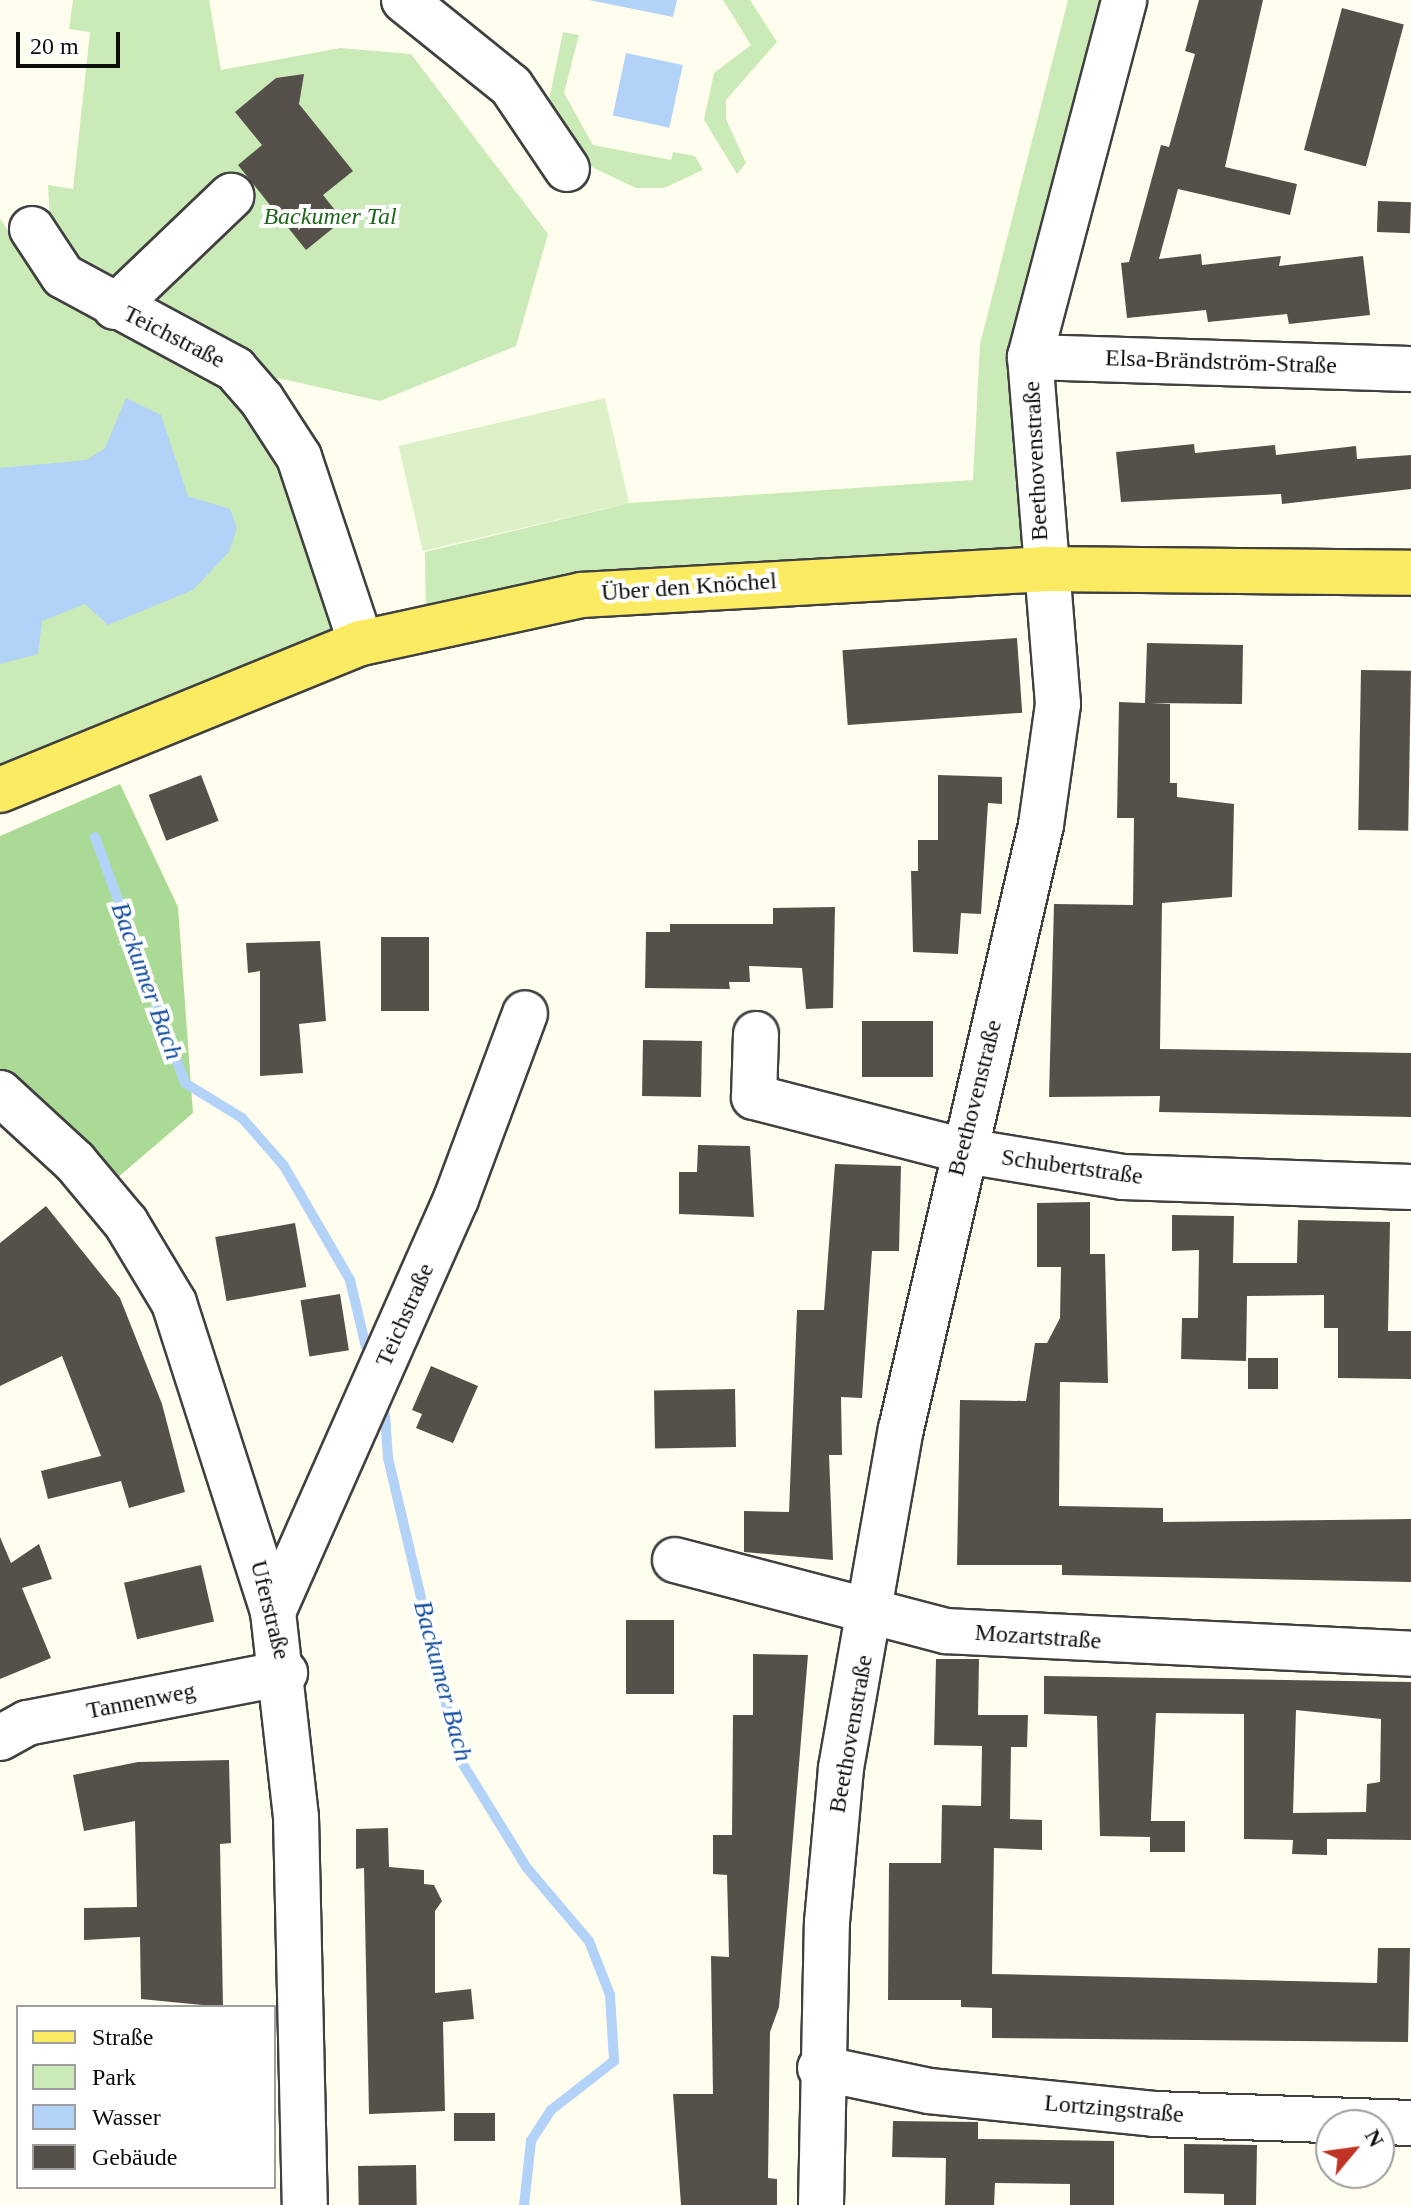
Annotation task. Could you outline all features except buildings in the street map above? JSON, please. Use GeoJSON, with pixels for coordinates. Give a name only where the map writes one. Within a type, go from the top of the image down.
{"type":"FeatureCollection","features":[{"type":"Feature","properties":{"kind":"main road","name":"Über den Knöchel"},"geometry":{"type":"LineString","coordinates":[[0,790],[361,643],[581,595],[668,585],[1042,569],[1411,573]]}},
{"type":"Feature","properties":{"kind":"street"},"geometry":{"type":"LineString","coordinates":[[404,0],[511,86],[567,169]]}},
{"type":"Feature","properties":{"kind":"street","name":"Beethovenstraße"},"geometry":{"type":"LineString","coordinates":[[821,2205],[820,2068],[841,1768],[874,1608],[901,1429],[960,1150],[1041,825],[1058,704],[1042,569],[1030,357],[1124,0]]}},
{"type":"Feature","properties":{"kind":"street"},"geometry":{"type":"LineString","coordinates":[[115,307],[231,196]]}},
{"type":"Feature","properties":{"kind":"street","name":"Teichstraße"},"geometry":{"type":"LineString","coordinates":[[32,229],[63,276],[115,307],[235,369],[262,400],[299,457],[361,643]]}},
{"type":"Feature","properties":{"kind":"street","name":"Elsa-Brändström-Straße"},"geometry":{"type":"LineString","coordinates":[[1030,357],[1411,369]]}},
{"type":"Feature","properties":{"kind":"street","name":"Teichstraße"},"geometry":{"type":"LineString","coordinates":[[273,1612],[456,1199],[525,1013]]}},
{"type":"Feature","properties":{"kind":"street","name":"Schubertstraße"},"geometry":{"type":"LineString","coordinates":[[756,1034],[754,1097],[960,1150],[1123,1177],[1411,1187]]}},
{"type":"Feature","properties":{"kind":"street","name":"Uferstraße"},"geometry":{"type":"LineString","coordinates":[[0,1093],[75,1162],[126,1223],[174,1303],[273,1612],[285,1673],[296,1817],[305,2205]]}},
{"type":"Feature","properties":{"kind":"street","name":"Mozartstraße"},"geometry":{"type":"LineString","coordinates":[[675,1560],[874,1608],[946,1631],[1011,1637],[1411,1654]]}},
{"type":"Feature","properties":{"kind":"street","name":"Tannenweg"},"geometry":{"type":"LineString","coordinates":[[0,1738],[27,1723],[285,1673]]}},
{"type":"Feature","properties":{"kind":"street","name":"Lortzingstraße"},"geometry":{"type":"LineString","coordinates":[[820,2068],[929,2091],[1154,2114],[1411,2123]]}},
{"type":"Feature","properties":{"kind":"green space","name":"Backumer Tal"},"geometry":{"type":"Polygon","coordinates":[[[73,0],[209,0],[221,70],[340,48],[411,54],[548,234],[516,346],[380,401],[278,378],[323,522],[339,631],[0,765],[0,219],[19,245],[50,223],[48,185],[73,189],[90,32],[69,29],[73,0]]]}},
{"type":"Feature","properties":{"kind":"green space"},"geometry":{"type":"Polygon","coordinates":[[[723,0],[750,0],[777,42],[726,100],[726,119],[746,163],[737,174],[704,120],[714,73],[751,45],[723,0]]]}},
{"type":"Feature","properties":{"kind":"green space"},"geometry":{"type":"Polygon","coordinates":[[[1068,0],[1124,0],[1046,304],[1042,569],[426,628],[425,552],[630,503],[973,480],[980,344],[1068,0]]]}},
{"type":"Feature","properties":{"kind":"green space"},"geometry":{"type":"Polygon","coordinates":[[[563,32],[579,35],[564,93],[593,145],[671,160],[673,152],[695,156],[703,170],[664,188],[636,188],[577,160],[556,128],[549,100],[563,32]]]}},
{"type":"Feature","properties":{"kind":"green space"},"geometry":{"type":"Polygon","coordinates":[[[605,398],[629,503],[423,551],[398,446],[605,398]]]}},
{"type":"Feature","properties":{"kind":"green space"},"geometry":{"type":"Polygon","coordinates":[[[120,784],[178,907],[193,1113],[116,1179],[0,1074],[0,836],[120,784]]]}},
{"type":"Feature","properties":{"kind":"water"},"geometry":{"type":"Polygon","coordinates":[[[589,0],[677,0],[673,17],[589,0]]]}},
{"type":"Feature","properties":{"kind":"water"},"geometry":{"type":"Polygon","coordinates":[[[626,53],[683,65],[669,128],[613,116],[626,53]]]}},
{"type":"Feature","properties":{"kind":"water"},"geometry":{"type":"Polygon","coordinates":[[[126,398],[161,415],[188,496],[230,509],[237,528],[229,552],[193,590],[108,625],[85,604],[42,621],[38,654],[0,664],[0,468],[87,460],[105,448],[126,398]]]}},
{"type":"Feature","properties":{"kind":"waterway","name":"Backumer Bach"},"geometry":{"type":"LineString","coordinates":[[95,837],[185,1083],[242,1118],[284,1166],[350,1280],[366,1347]]}},
{"type":"Feature","properties":{"kind":"waterway","name":"Backumer Bach"},"geometry":{"type":"LineString","coordinates":[[385,1415],[388,1458],[459,1758],[527,1868],[589,1941],[610,1995],[614,2061],[551,2110],[531,2141],[524,2205]]}}]}
